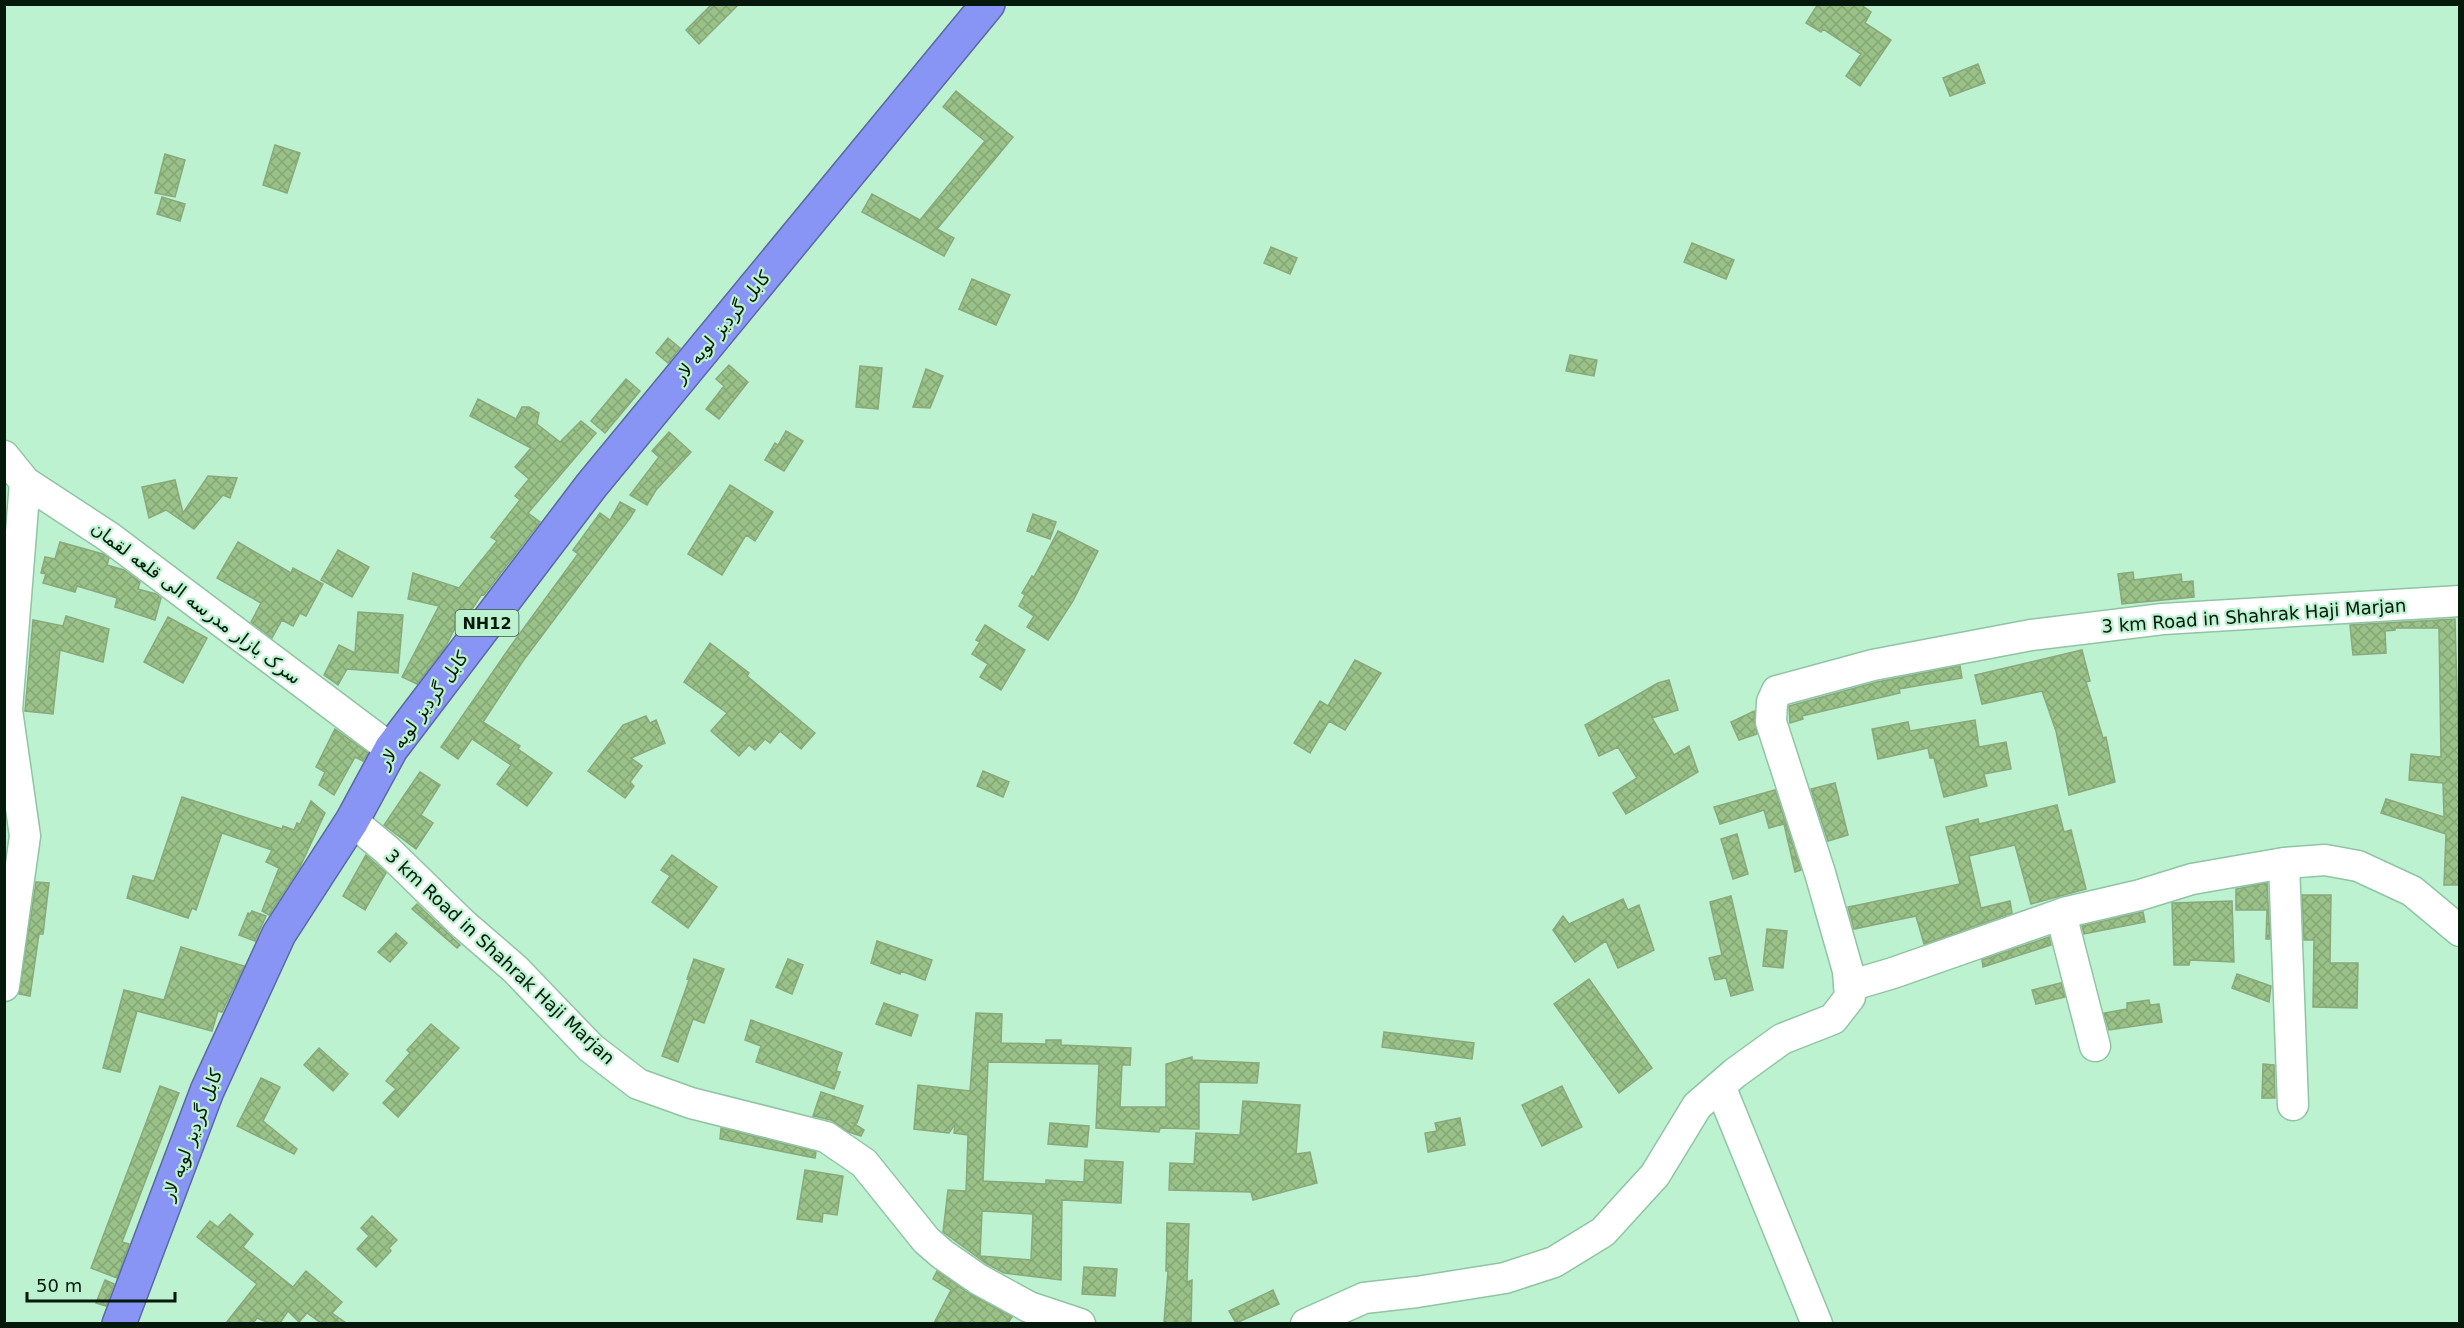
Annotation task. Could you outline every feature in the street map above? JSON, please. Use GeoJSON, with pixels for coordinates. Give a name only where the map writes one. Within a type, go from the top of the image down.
{"type":"FeatureCollection","features":[{"type":"Feature","properties":{"kind":"highway","name":"کابل گردیز لویه لار"},"geometry":{"type":"LineString","coordinates":[[119,1323],[207,1091],[269,955],[279,934],[352,821],[391,749],[591,486],[988,4]]}},
{"type":"Feature","properties":{"kind":"street","name":"سرک بازار مدرسه الی قلعه لقمان"},"geometry":{"type":"LineString","coordinates":[[4,456],[25,482],[109,537],[391,749]]}},
{"type":"Feature","properties":{"kind":"street"},"geometry":{"type":"LineString","coordinates":[[4,986],[25,836],[8,710],[25,482]]}},
{"type":"Feature","properties":{"kind":"street","name":"3 km Road in Shahrak Haji Marjan"},"geometry":{"type":"LineString","coordinates":[[1849,986],[1848,971],[1820,873],[1771,722],[1772,702],[1777,691],[1873,665],[2031,635],[2163,619],[2460,601]]}},
{"type":"Feature","properties":{"kind":"street","name":"3 km Road in Shahrak Haji Marjan"},"geometry":{"type":"LineString","coordinates":[[352,821],[387,850],[463,924],[515,969],[591,1048],[638,1084],[691,1103],[826,1137],[864,1163],[926,1240],[942,1254],[978,1279],[1029,1307],[1080,1323]]}},
{"type":"Feature","properties":{"kind":"street"},"geometry":{"type":"LineString","coordinates":[[1306,1323],[1364,1298],[1505,1278],[1554,1262],[1603,1232],[1655,1175],[1697,1106],[1782,1039],[1833,1019],[1850,997],[1849,986],[2061,914],[2140,895],[2192,879],[2284,863],[2325,860],[2358,866],[2412,891],[2460,931]]}},
{"type":"Feature","properties":{"kind":"street"},"geometry":{"type":"LineString","coordinates":[[2284,863],[2293,1105]]}},
{"type":"Feature","properties":{"kind":"street"},"geometry":{"type":"LineString","coordinates":[[2061,914],[2095,1046]]}},
{"type":"Feature","properties":{"kind":"street"},"geometry":{"type":"LineString","coordinates":[[1720,1086],[1818,1323]]}},
{"type":"Feature","properties":{"kind":"building"},"geometry":{"type":"Polygon","coordinates":[[[712,4],[739,4],[699,44],[686,30],[712,4]]]}},
{"type":"Feature","properties":{"kind":"building"},"geometry":{"type":"Polygon","coordinates":[[[1818,4],[1860,4],[1871,12],[1865,23],[1891,40],[1860,86],[1846,76],[1861,54],[1823,29],[1821,32],[1806,23],[1818,4]]]}},
{"type":"Feature","properties":{"kind":"building"},"geometry":{"type":"Polygon","coordinates":[[[1978,64],[1985,83],[1950,96],[1943,78],[1978,64]]]}},
{"type":"Feature","properties":{"kind":"building"},"geometry":{"type":"Polygon","coordinates":[[[956,91],[1013,137],[937,229],[954,238],[944,256],[862,212],[872,194],[920,220],[985,141],[943,107],[956,91]]]}},
{"type":"Feature","properties":{"kind":"building"},"geometry":{"type":"Polygon","coordinates":[[[275,145],[300,153],[287,193],[263,185],[275,145]]]}},
{"type":"Feature","properties":{"kind":"building"},"geometry":{"type":"Polygon","coordinates":[[[165,154],[185,160],[175,197],[155,193],[165,154]]]}},
{"type":"Feature","properties":{"kind":"building"},"geometry":{"type":"Polygon","coordinates":[[[162,197],[185,204],[180,221],[157,214],[162,197]]]}},
{"type":"Feature","properties":{"kind":"building"},"geometry":{"type":"Polygon","coordinates":[[[1692,243],[1734,260],[1726,279],[1684,262],[1692,243]]]}},
{"type":"Feature","properties":{"kind":"building"},"geometry":{"type":"Polygon","coordinates":[[[1271,247],[1297,258],[1290,274],[1264,263],[1271,247]]]}},
{"type":"Feature","properties":{"kind":"building"},"geometry":{"type":"Polygon","coordinates":[[[972,279],[1010,295],[996,325],[959,309],[972,279]]]}},
{"type":"Feature","properties":{"kind":"building"},"geometry":{"type":"Polygon","coordinates":[[[668,338],[680,348],[668,363],[656,353],[668,338]]]}},
{"type":"Feature","properties":{"kind":"building"},"geometry":{"type":"Polygon","coordinates":[[[1570,355],[1597,360],[1594,376],[1566,371],[1570,355]]]}},
{"type":"Feature","properties":{"kind":"building"},"geometry":{"type":"Polygon","coordinates":[[[729,365],[748,382],[719,419],[706,409],[724,386],[716,379],[729,365]]]}},
{"type":"Feature","properties":{"kind":"building"},"geometry":{"type":"Polygon","coordinates":[[[860,366],[882,368],[878,409],[856,407],[860,366]]]}},
{"type":"Feature","properties":{"kind":"building"},"geometry":{"type":"Polygon","coordinates":[[[926,369],[943,376],[930,408],[913,407],[926,369]]]}},
{"type":"Feature","properties":{"kind":"building"},"geometry":{"type":"Polygon","coordinates":[[[626,379],[640,391],[605,433],[591,421],[626,379]]]}},
{"type":"Feature","properties":{"kind":"building"},"geometry":{"type":"Polygon","coordinates":[[[478,399],[516,419],[522,407],[529,407],[539,413],[537,424],[560,442],[581,421],[596,433],[528,513],[540,522],[484,595],[482,594],[460,627],[457,624],[446,646],[417,684],[402,677],[439,606],[408,599],[413,573],[459,588],[497,541],[491,537],[520,500],[515,496],[529,479],[515,467],[531,448],[470,416],[478,399]]]}},
{"type":"Feature","properties":{"kind":"building"},"geometry":{"type":"Polygon","coordinates":[[[786,431],[803,441],[784,471],[765,460],[775,443],[778,445],[786,431]]]}},
{"type":"Feature","properties":{"kind":"building"},"geometry":{"type":"Polygon","coordinates":[[[669,432],[691,452],[656,490],[647,505],[630,495],[659,457],[652,451],[669,432]]]}},
{"type":"Feature","properties":{"kind":"building"},"geometry":{"type":"Polygon","coordinates":[[[208,476],[237,478],[230,498],[223,495],[194,529],[166,510],[149,518],[142,487],[175,480],[183,513],[208,476]]]}},
{"type":"Feature","properties":{"kind":"building"},"geometry":{"type":"Polygon","coordinates":[[[730,485],[773,512],[755,541],[746,535],[722,575],[688,554],[730,485]]]}},
{"type":"Feature","properties":{"kind":"building"},"geometry":{"type":"Polygon","coordinates":[[[620,502],[635,510],[523,661],[483,722],[520,746],[518,749],[552,773],[527,806],[497,784],[511,765],[472,739],[458,759],[441,747],[578,554],[573,550],[600,513],[610,520],[620,502]]]}},
{"type":"Feature","properties":{"kind":"building"},"geometry":{"type":"Polygon","coordinates":[[[1033,514],[1056,522],[1050,539],[1027,531],[1033,514]]]}},
{"type":"Feature","properties":{"kind":"building"},"geometry":{"type":"Polygon","coordinates":[[[1058,531],[1098,551],[1073,601],[1048,640],[1027,627],[1034,616],[1019,606],[1025,595],[1022,593],[1032,576],[1034,577],[1058,531]]]}},
{"type":"Feature","properties":{"kind":"building"},"geometry":{"type":"Polygon","coordinates":[[[60,542],[103,554],[109,558],[107,565],[124,570],[140,582],[138,589],[156,594],[161,598],[155,620],[115,607],[117,598],[77,586],[75,592],[43,583],[46,574],[41,573],[45,557],[55,559],[60,542]]]}},
{"type":"Feature","properties":{"kind":"building"},"geometry":{"type":"Polygon","coordinates":[[[238,542],[291,573],[293,568],[323,584],[306,616],[300,613],[293,626],[282,620],[272,638],[251,622],[261,603],[217,578],[238,542]]]}},
{"type":"Feature","properties":{"kind":"building"},"geometry":{"type":"Polygon","coordinates":[[[338,550],[369,567],[352,597],[321,580],[338,550]]]}},
{"type":"Feature","properties":{"kind":"building"},"geometry":{"type":"Polygon","coordinates":[[[2133,572],[2134,580],[2181,574],[2182,582],[2193,581],[2194,597],[2122,604],[2118,574],[2133,572]]]}},
{"type":"Feature","properties":{"kind":"building"},"geometry":{"type":"Polygon","coordinates":[[[358,612],[403,615],[398,673],[347,669],[338,685],[324,675],[339,645],[355,653],[358,612]]]}},
{"type":"Feature","properties":{"kind":"building"},"geometry":{"type":"Polygon","coordinates":[[[66,616],[109,629],[103,662],[60,650],[53,714],[25,711],[33,620],[63,626],[66,616]]]}},
{"type":"Feature","properties":{"kind":"building"},"geometry":{"type":"Polygon","coordinates":[[[168,617],[207,638],[183,683],[144,662],[168,617]]]}},
{"type":"Feature","properties":{"kind":"building"},"geometry":{"type":"Polygon","coordinates":[[[2455,619],[2460,885],[2444,885],[2446,834],[2381,813],[2386,799],[2444,817],[2443,783],[2409,780],[2411,754],[2441,757],[2439,628],[2395,628],[2395,630],[2385,631],[2386,653],[2353,655],[2350,625],[2455,619]]]}},
{"type":"Feature","properties":{"kind":"building"},"geometry":{"type":"Polygon","coordinates":[[[985,625],[1025,650],[1001,690],[980,677],[988,664],[972,654],[980,642],[976,640],[985,625]]]}},
{"type":"Feature","properties":{"kind":"building"},"geometry":{"type":"Polygon","coordinates":[[[710,643],[749,673],[747,676],[815,733],[801,749],[780,731],[770,743],[765,739],[755,750],[749,745],[739,756],[711,731],[727,713],[684,682],[710,643]]]}},
{"type":"Feature","properties":{"kind":"building"},"geometry":{"type":"Polygon","coordinates":[[[2082,650],[2090,681],[2086,682],[2103,738],[2106,737],[2115,782],[2069,795],[2056,731],[2042,691],[1982,704],[1975,675],[2082,650]]]}},
{"type":"Feature","properties":{"kind":"building"},"geometry":{"type":"Polygon","coordinates":[[[1355,660],[1381,673],[1345,730],[1329,721],[1310,753],[1294,743],[1320,701],[1328,706],[1355,660]]]}},
{"type":"Feature","properties":{"kind":"building"},"geometry":{"type":"Polygon","coordinates":[[[1960,666],[1962,678],[1899,689],[1900,693],[1802,716],[1803,719],[1790,723],[1789,706],[1877,682],[1960,666]]]}},
{"type":"Feature","properties":{"kind":"building"},"geometry":{"type":"Polygon","coordinates":[[[1669,680],[1678,710],[1652,718],[1674,755],[1689,746],[1698,772],[1626,814],[1613,793],[1637,778],[1618,747],[1599,756],[1585,725],[1658,683],[1669,680]]]}},
{"type":"Feature","properties":{"kind":"building"},"geometry":{"type":"Polygon","coordinates":[[[1754,711],[1757,734],[1739,740],[1731,722],[1754,711]]]}},
{"type":"Feature","properties":{"kind":"building"},"geometry":{"type":"Polygon","coordinates":[[[646,716],[650,723],[656,720],[665,743],[631,758],[642,766],[630,782],[634,786],[625,798],[588,771],[623,725],[646,716]]]}},
{"type":"Feature","properties":{"kind":"building"},"geometry":{"type":"Polygon","coordinates":[[[1975,720],[1979,747],[2006,742],[2011,769],[1984,774],[1987,786],[1944,797],[1934,758],[1930,758],[1928,748],[1878,759],[1872,729],[1908,722],[1910,731],[1975,720]]]}},
{"type":"Feature","properties":{"kind":"building"},"geometry":{"type":"Polygon","coordinates":[[[335,729],[368,753],[363,761],[355,757],[334,795],[319,785],[325,772],[316,767],[335,729]]]}},
{"type":"Feature","properties":{"kind":"building"},"geometry":{"type":"Polygon","coordinates":[[[983,771],[1009,782],[1003,797],[977,786],[983,771]]]}},
{"type":"Feature","properties":{"kind":"building"},"geometry":{"type":"Polygon","coordinates":[[[420,772],[440,785],[421,815],[433,823],[416,849],[384,825],[420,772]]]}},
{"type":"Feature","properties":{"kind":"building"},"geometry":{"type":"Polygon","coordinates":[[[1835,783],[1848,835],[1828,841],[1811,789],[1835,783]]]}},
{"type":"Feature","properties":{"kind":"building"},"geometry":{"type":"Polygon","coordinates":[[[1775,790],[1801,870],[1795,872],[1784,824],[1769,828],[1764,810],[1720,824],[1714,807],[1775,790]]]}},
{"type":"Feature","properties":{"kind":"building"},"geometry":{"type":"Polygon","coordinates":[[[182,797],[282,829],[283,826],[294,830],[297,823],[300,824],[311,801],[325,813],[300,867],[269,915],[262,911],[279,868],[266,862],[272,850],[222,833],[196,910],[192,908],[188,918],[127,898],[133,876],[154,881],[182,797]]]}},
{"type":"Feature","properties":{"kind":"building"},"geometry":{"type":"Polygon","coordinates":[[[2057,805],[2064,832],[2071,830],[2086,889],[2031,904],[2015,845],[1969,856],[1981,908],[2010,901],[2012,913],[1924,944],[1916,916],[1854,929],[1848,907],[1960,884],[1946,827],[1978,819],[1979,824],[2057,805]]]}},
{"type":"Feature","properties":{"kind":"building"},"geometry":{"type":"Polygon","coordinates":[[[1737,834],[1748,874],[1733,879],[1721,839],[1737,834]]]}},
{"type":"Feature","properties":{"kind":"building"},"geometry":{"type":"Polygon","coordinates":[[[366,855],[386,873],[365,910],[343,896],[366,855]]]}},
{"type":"Feature","properties":{"kind":"building"},"geometry":{"type":"Polygon","coordinates":[[[672,855],[717,887],[688,928],[652,902],[670,876],[661,870],[672,855]]]}},
{"type":"Feature","properties":{"kind":"building"},"geometry":{"type":"Polygon","coordinates":[[[36,882],[49,883],[43,934],[39,934],[30,996],[19,994],[36,882]]]}},
{"type":"Feature","properties":{"kind":"building"},"geometry":{"type":"Polygon","coordinates":[[[2267,883],[2270,939],[2266,939],[2267,910],[2236,910],[2236,889],[2267,883]]]}},
{"type":"Feature","properties":{"kind":"building"},"geometry":{"type":"Polygon","coordinates":[[[2302,895],[2331,895],[2330,963],[2358,963],[2357,1008],[2313,1007],[2314,940],[2304,940],[2302,895]]]}},
{"type":"Feature","properties":{"kind":"building"},"geometry":{"type":"Polygon","coordinates":[[[1731,896],[1753,990],[1731,996],[1726,978],[1715,980],[1709,958],[1722,955],[1710,902],[1731,896]]]}},
{"type":"Feature","properties":{"kind":"building"},"geometry":{"type":"Polygon","coordinates":[[[1623,899],[1628,910],[1639,905],[1654,950],[1618,968],[1606,941],[1575,962],[1553,930],[1563,916],[1569,924],[1623,899]]]}},
{"type":"Feature","properties":{"kind":"building"},"geometry":{"type":"Polygon","coordinates":[[[2232,901],[2234,962],[2190,960],[2189,965],[2174,965],[2172,903],[2232,901]]]}},
{"type":"Feature","properties":{"kind":"building"},"geometry":{"type":"Polygon","coordinates":[[[417,904],[460,945],[457,948],[412,909],[417,904]]]}},
{"type":"Feature","properties":{"kind":"building"},"geometry":{"type":"Polygon","coordinates":[[[252,911],[266,916],[255,941],[239,935],[248,913],[252,911]]]}},
{"type":"Feature","properties":{"kind":"building"},"geometry":{"type":"Polygon","coordinates":[[[2143,912],[2145,922],[2084,934],[2082,926],[2143,912]]]}},
{"type":"Feature","properties":{"kind":"building"},"geometry":{"type":"Polygon","coordinates":[[[1767,929],[1787,931],[1783,968],[1763,966],[1767,929]]]}},
{"type":"Feature","properties":{"kind":"building"},"geometry":{"type":"Polygon","coordinates":[[[396,933],[407,943],[390,962],[378,952],[396,933]]]}},
{"type":"Feature","properties":{"kind":"building"},"geometry":{"type":"Polygon","coordinates":[[[2049,937],[2051,945],[1983,967],[1982,960],[2049,937]]]}},
{"type":"Feature","properties":{"kind":"building"},"geometry":{"type":"Polygon","coordinates":[[[877,941],[932,960],[925,980],[871,963],[877,941]]]}},
{"type":"Feature","properties":{"kind":"building"},"geometry":{"type":"Polygon","coordinates":[[[181,947],[244,966],[222,1012],[218,1011],[212,1031],[137,1011],[120,1072],[103,1068],[124,990],[164,1000],[181,947]]]}},
{"type":"Feature","properties":{"kind":"building"},"geometry":{"type":"Polygon","coordinates":[[[694,959],[724,969],[704,1023],[693,1019],[678,1062],[662,1056],[689,980],[687,979],[694,959]]]}},
{"type":"Feature","properties":{"kind":"building"},"geometry":{"type":"Polygon","coordinates":[[[788,959],[803,965],[792,994],[776,987],[788,959]]]}},
{"type":"Feature","properties":{"kind":"building"},"geometry":{"type":"Polygon","coordinates":[[[2237,974],[2271,986],[2269,1002],[2232,988],[2237,974]]]}},
{"type":"Feature","properties":{"kind":"building"},"geometry":{"type":"Polygon","coordinates":[[[1589,979],[1652,1068],[1619,1093],[1554,1004],[1589,979]]]}},
{"type":"Feature","properties":{"kind":"building"},"geometry":{"type":"Polygon","coordinates":[[[2061,983],[2065,997],[2036,1004],[2032,990],[2061,983]]]}},
{"type":"Feature","properties":{"kind":"building"},"geometry":{"type":"Polygon","coordinates":[[[2149,1000],[2150,1005],[2159,1004],[2162,1022],[2109,1030],[2104,1013],[2127,1009],[2127,1003],[2149,1000]]]}},
{"type":"Feature","properties":{"kind":"building"},"geometry":{"type":"Polygon","coordinates":[[[884,1003],[918,1015],[911,1036],[876,1024],[884,1003]]]}},
{"type":"Feature","properties":{"kind":"building"},"geometry":{"type":"Polygon","coordinates":[[[976,1013],[1002,1014],[1001,1043],[1046,1044],[1046,1040],[1061,1040],[1061,1045],[1131,1048],[1130,1065],[1122,1065],[1120,1107],[1166,1107],[1166,1064],[1192,1057],[1192,1060],[1259,1063],[1257,1083],[1199,1082],[1199,1129],[1160,1128],[1159,1132],[1096,1128],[1099,1064],[988,1062],[983,1181],[1046,1184],[1046,1180],[1084,1182],[1085,1160],[1123,1162],[1121,1203],[1062,1200],[1061,1280],[1004,1273],[987,1264],[943,1232],[948,1190],[966,1191],[968,1135],[954,1133],[955,1124],[949,1133],[914,1129],[918,1085],[970,1091],[976,1013]],[[982,1211],[980,1256],[1031,1260],[1033,1214],[982,1211]]]}},
{"type":"Feature","properties":{"kind":"building"},"geometry":{"type":"Polygon","coordinates":[[[751,1020],[842,1053],[836,1071],[840,1072],[834,1089],[756,1062],[761,1046],[745,1040],[751,1020]]]}},
{"type":"Feature","properties":{"kind":"building"},"geometry":{"type":"Polygon","coordinates":[[[431,1024],[459,1048],[398,1117],[383,1103],[396,1089],[386,1081],[410,1053],[407,1050],[431,1024]]]}},
{"type":"Feature","properties":{"kind":"building"},"geometry":{"type":"Polygon","coordinates":[[[1384,1032],[1474,1043],[1472,1059],[1382,1047],[1384,1032]]]}},
{"type":"Feature","properties":{"kind":"building"},"geometry":{"type":"Polygon","coordinates":[[[319,1048],[348,1074],[333,1091],[304,1065],[319,1048]]]}},
{"type":"Feature","properties":{"kind":"building"},"geometry":{"type":"Polygon","coordinates":[[[2263,1064],[2274,1065],[2275,1098],[2262,1098],[2263,1064]]]}},
{"type":"Feature","properties":{"kind":"building"},"geometry":{"type":"Polygon","coordinates":[[[261,1078],[280,1087],[263,1121],[297,1149],[294,1154],[237,1126],[261,1078]]]}},
{"type":"Feature","properties":{"kind":"building"},"geometry":{"type":"Polygon","coordinates":[[[160,1086],[179,1093],[122,1242],[129,1244],[117,1278],[91,1268],[160,1086]]]}},
{"type":"Feature","properties":{"kind":"building"},"geometry":{"type":"Polygon","coordinates":[[[1562,1086],[1582,1127],[1542,1146],[1522,1105],[1562,1086]]]}},
{"type":"Feature","properties":{"kind":"building"},"geometry":{"type":"Polygon","coordinates":[[[821,1092],[863,1106],[857,1123],[853,1123],[864,1130],[861,1136],[849,1132],[831,1120],[813,1116],[821,1092]]]}},
{"type":"Feature","properties":{"kind":"building"},"geometry":{"type":"Polygon","coordinates":[[[1243,1101],[1300,1105],[1296,1154],[1310,1152],[1317,1183],[1253,1200],[1251,1192],[1169,1190],[1170,1163],[1194,1164],[1196,1133],[1240,1135],[1243,1101]]]}},
{"type":"Feature","properties":{"kind":"building"},"geometry":{"type":"Polygon","coordinates":[[[1460,1118],[1465,1145],[1428,1152],[1425,1133],[1437,1131],[1435,1123],[1460,1118]]]}},
{"type":"Feature","properties":{"kind":"building"},"geometry":{"type":"Polygon","coordinates":[[[1050,1123],[1089,1126],[1087,1147],[1048,1144],[1050,1123]]]}},
{"type":"Feature","properties":{"kind":"building"},"geometry":{"type":"Polygon","coordinates":[[[721,1128],[816,1152],[815,1158],[720,1139],[721,1128]]]}},
{"type":"Feature","properties":{"kind":"building"},"geometry":{"type":"Polygon","coordinates":[[[805,1170],[843,1176],[837,1215],[823,1213],[822,1222],[797,1219],[805,1170]]]}},
{"type":"Feature","properties":{"kind":"building"},"geometry":{"type":"Polygon","coordinates":[[[230,1214],[253,1234],[243,1247],[293,1287],[306,1271],[342,1302],[332,1313],[346,1323],[321,1323],[307,1313],[299,1322],[288,1311],[280,1323],[269,1323],[257,1318],[253,1323],[226,1323],[257,1284],[197,1237],[210,1221],[218,1227],[230,1214]]]}},
{"type":"Feature","properties":{"kind":"building"},"geometry":{"type":"Polygon","coordinates":[[[372,1216],[397,1240],[389,1248],[391,1251],[376,1267],[357,1249],[369,1236],[361,1228],[372,1216]]]}},
{"type":"Feature","properties":{"kind":"building"},"geometry":{"type":"Polygon","coordinates":[[[1167,1223],[1189,1224],[1187,1282],[1192,1280],[1191,1323],[1164,1323],[1168,1271],[1166,1271],[1167,1223]]]}},
{"type":"Feature","properties":{"kind":"building"},"geometry":{"type":"Polygon","coordinates":[[[1084,1267],[1117,1269],[1115,1296],[1082,1294],[1084,1267]]]}},
{"type":"Feature","properties":{"kind":"building"},"geometry":{"type":"Polygon","coordinates":[[[937,1271],[970,1294],[1012,1317],[1008,1323],[934,1323],[951,1290],[933,1279],[937,1271]]]}},
{"type":"Feature","properties":{"kind":"building"},"geometry":{"type":"Polygon","coordinates":[[[105,1280],[114,1284],[106,1306],[96,1303],[105,1280]]]}},
{"type":"Feature","properties":{"kind":"building"},"geometry":{"type":"Polygon","coordinates":[[[1273,1290],[1279,1304],[1236,1323],[1229,1311],[1273,1290]]]}}]}
